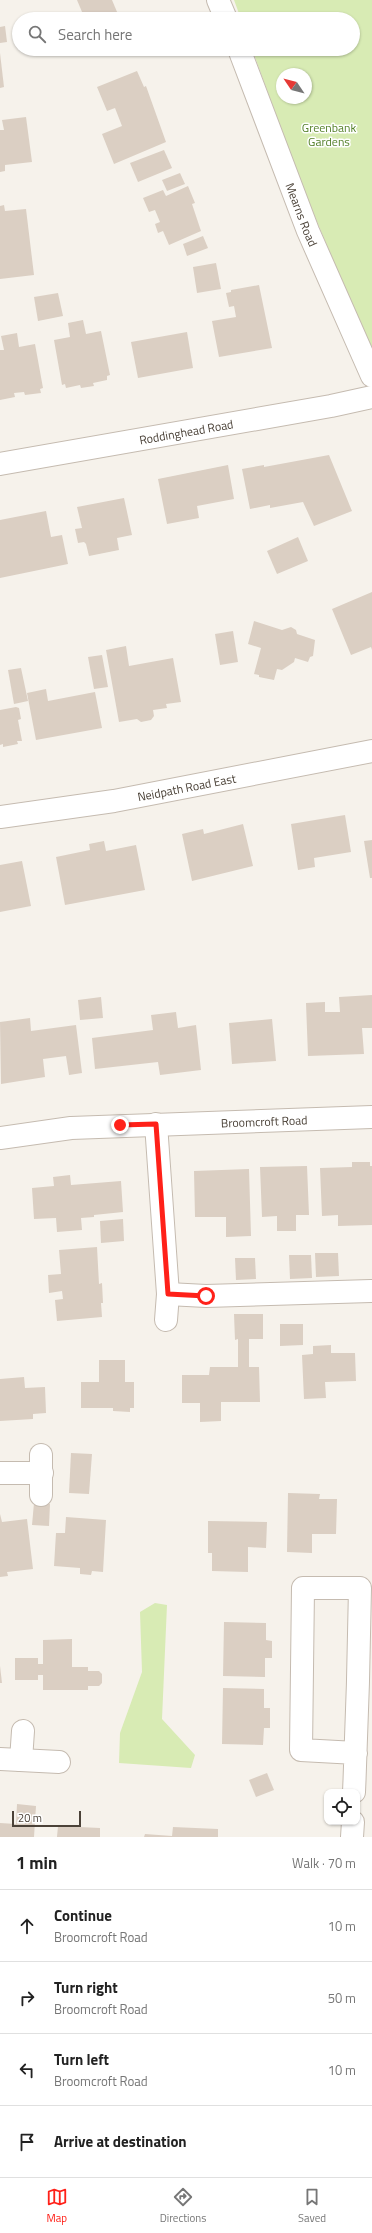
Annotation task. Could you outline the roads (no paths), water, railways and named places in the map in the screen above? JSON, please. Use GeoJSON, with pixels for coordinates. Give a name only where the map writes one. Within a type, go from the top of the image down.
{"type":"FeatureCollection","features":[{"type":"Feature","properties":{"kind":"street"},"geometry":{"type":"LineString","coordinates":[[218,0],[223,12]]}},
{"type":"Feature","properties":{"kind":"street","name":"Mearns Road"},"geometry":{"type":"LineString","coordinates":[[242,56],[308,231],[372,376]]}},
{"type":"Feature","properties":{"kind":"street","name":"Roddinghead Road"},"geometry":{"type":"LineString","coordinates":[[0,464],[331,406],[372,397]]}},
{"type":"Feature","properties":{"kind":"street","name":"Neidpath Road East"},"geometry":{"type":"LineString","coordinates":[[0,817],[121,800],[372,751]]}},
{"type":"Feature","properties":{"kind":"street","name":"Broomcroft Road"},"geometry":{"type":"LineString","coordinates":[[0,1138],[70,1128],[372,1117]]}},
{"type":"Feature","properties":{"kind":"street"},"geometry":{"type":"LineString","coordinates":[[156,1124],[168,1294],[166,1320]]}},
{"type":"Feature","properties":{"kind":"street"},"geometry":{"type":"LineString","coordinates":[[168,1294],[206,1296],[371,1291]]}},
{"type":"Feature","properties":{"kind":"street"},"geometry":{"type":"LineString","coordinates":[[0,1473],[41,1464],[41,1495]]}},
{"type":"Feature","properties":{"kind":"street"},"geometry":{"type":"LineString","coordinates":[[354,1789],[356,1754],[360,1588],[302,1588],[301,1750],[356,1754]]}},
{"type":"Feature","properties":{"kind":"street"},"geometry":{"type":"LineString","coordinates":[[23,1730],[10,1759],[59,1762]]}},
{"type":"Feature","properties":{"kind":"street"},"geometry":{"type":"LineString","coordinates":[[352,1837],[353,1825]]}},
{"type":"Feature","properties":{"kind":"park label","name":"Greenbank Gardens"},"geometry":{"type":"Point","coordinates":[329,134]}}]}
